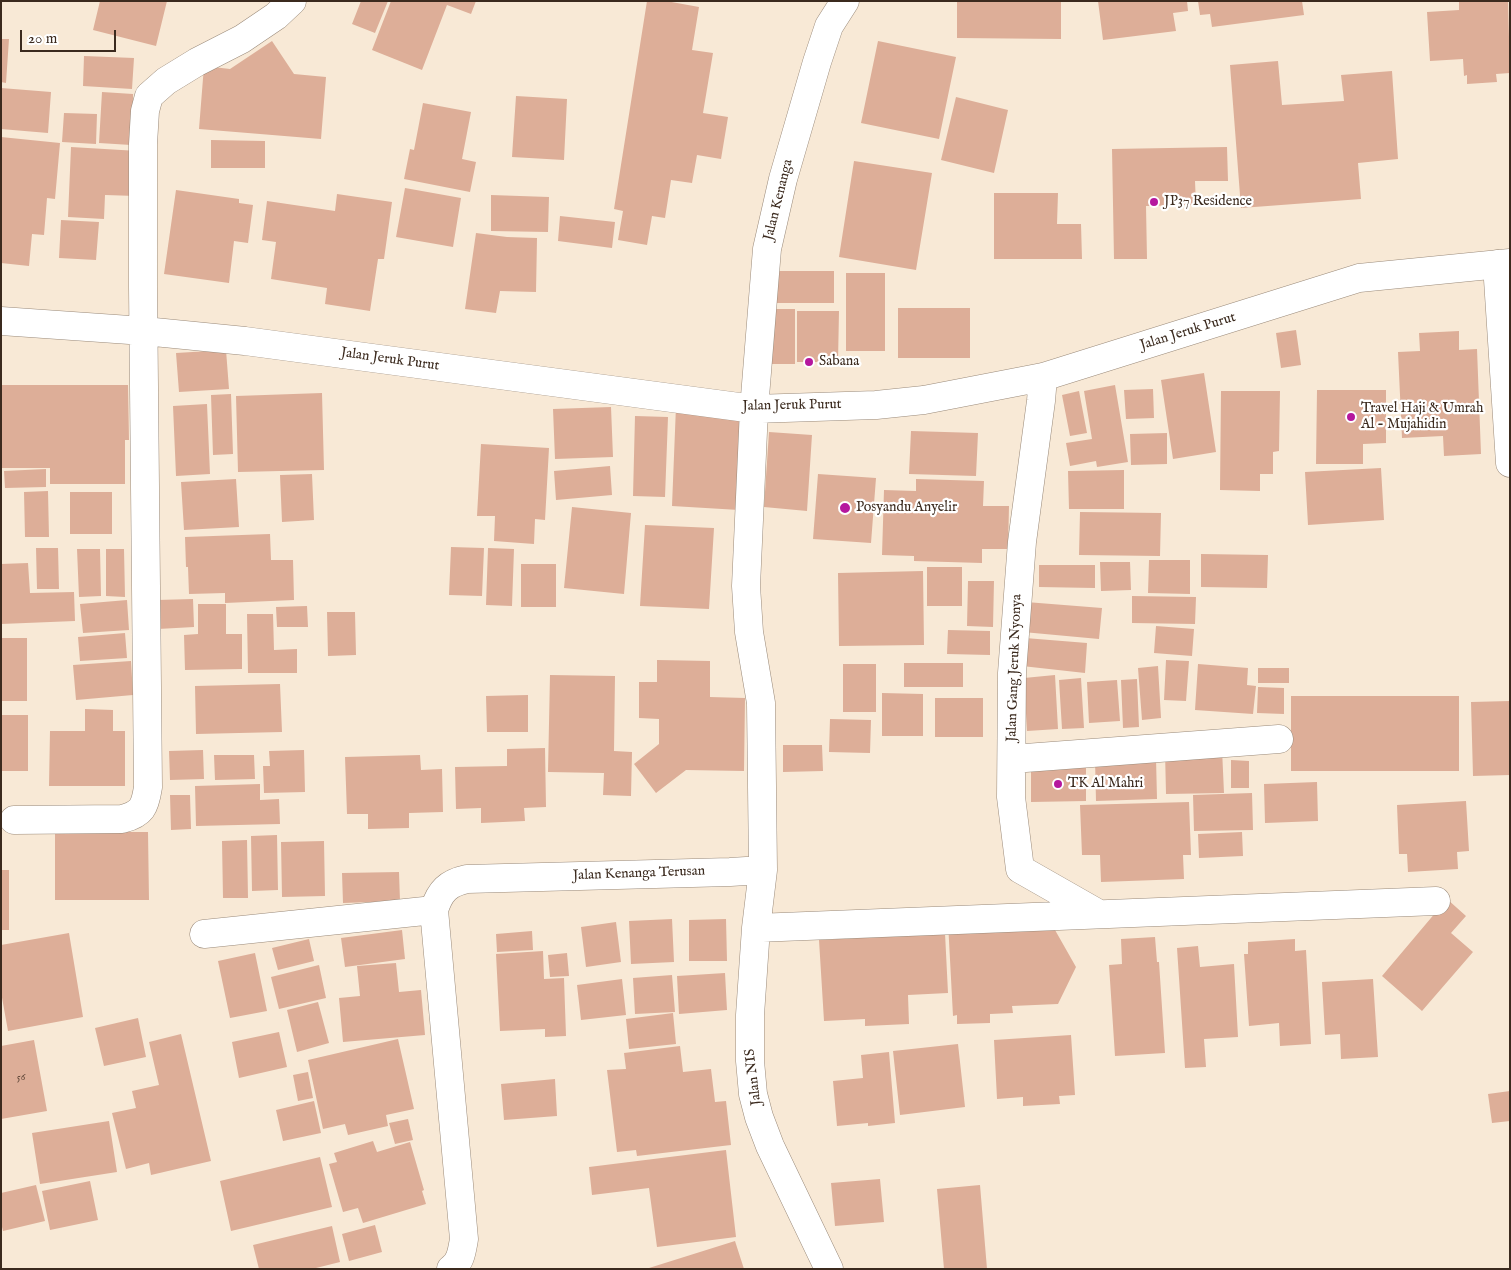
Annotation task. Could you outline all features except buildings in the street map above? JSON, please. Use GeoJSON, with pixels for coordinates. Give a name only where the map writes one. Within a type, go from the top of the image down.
{"type":"FeatureCollection","features":[{"type":"Feature","properties":{"kind":"street"},"geometry":{"type":"LineString","coordinates":[[14,820],[122,819],[142,810],[146,800],[148,787],[143,144],[146,111],[150,96],[166,81],[242,39],[276,16],[292,1]]}},
{"type":"Feature","properties":{"kind":"street","name":"Jalan Kenanga"},"geometry":{"type":"LineString","coordinates":[[754,409],[767,250],[783,179],[817,62],[829,26],[845,1]]}},
{"type":"Feature","properties":{"kind":"street"},"geometry":{"type":"LineString","coordinates":[[1503,264],[1510,463]]}},
{"type":"Feature","properties":{"kind":"street","name":"Jalan Jeruk Purut"},"geometry":{"type":"LineString","coordinates":[[1,321],[144,331],[255,342],[754,409],[876,405],[924,400],[1043,377],[1360,278],[1503,264]]}},
{"type":"Feature","properties":{"kind":"street","name":"Jalan Gang Jeruk Nyonya"},"geometry":{"type":"LineString","coordinates":[[1043,377],[1022,542],[1016,610],[1012,673],[1011,797],[1020,869],[1099,914]]}},
{"type":"Feature","properties":{"kind":"street"},"geometry":{"type":"LineString","coordinates":[[754,409],[746,586],[749,632],[760,703],[763,870]]}},
{"type":"Feature","properties":{"kind":"street"},"geometry":{"type":"LineString","coordinates":[[1012,759],[1279,739]]}},
{"type":"Feature","properties":{"kind":"street","name":"Jalan Kenanga Terusan"},"geometry":{"type":"LineString","coordinates":[[434,910],[438,897],[447,888],[456,881],[467,879],[763,870]]}},
{"type":"Feature","properties":{"kind":"street","name":"Jalan NIS"},"geometry":{"type":"LineString","coordinates":[[763,870],[756,928],[750,1014],[750,1061],[754,1094],[759,1117],[770,1146],[829,1269]]}},
{"type":"Feature","properties":{"kind":"street"},"geometry":{"type":"LineString","coordinates":[[756,928],[1436,901]]}},
{"type":"Feature","properties":{"kind":"street"},"geometry":{"type":"LineString","coordinates":[[204,934],[434,910],[464,1239],[461,1256],[451,1269]]}},
{"type":"Feature","properties":{"kind":"place","name":"JP37 Residence"},"geometry":{"type":"Point","coordinates":[1154,202]}},
{"type":"Feature","properties":{"kind":"place","name":"Sabana"},"geometry":{"type":"Point","coordinates":[809,362]}},
{"type":"Feature","properties":{"kind":"place","name":"Travel Haji & Umrah Al - Mujahidin"},"geometry":{"type":"Point","coordinates":[1351,417]}},
{"type":"Feature","properties":{"kind":"place","name":"Posyandu Anyelir"},"geometry":{"type":"Point","coordinates":[845,508]}},
{"type":"Feature","properties":{"kind":"place","name":"TK Al Mahri"},"geometry":{"type":"Point","coordinates":[1058,784]}}]}
